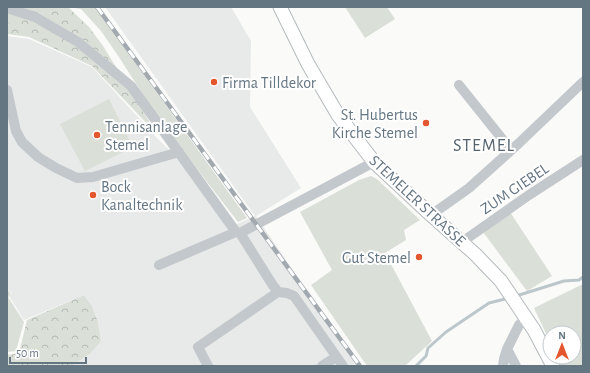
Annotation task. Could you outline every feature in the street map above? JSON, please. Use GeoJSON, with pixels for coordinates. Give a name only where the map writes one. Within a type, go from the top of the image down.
{"type":"FeatureCollection","features":[{"type":"Feature","properties":{"kind":"main road","name":"STEMELER STRASSE"},"geometry":{"type":"LineString","coordinates":[[280,7],[308,64],[338,115],[374,162],[475,254],[501,281],[541,341],[554,366]]}},
{"type":"Feature","properties":{"kind":"street"},"geometry":{"type":"LineString","coordinates":[[7,8],[35,17],[78,42],[131,86],[238,233],[278,292]]}},
{"type":"Feature","properties":{"kind":"street"},"geometry":{"type":"LineString","coordinates":[[431,215],[469,188],[583,82]]}},
{"type":"Feature","properties":{"kind":"street"},"geometry":{"type":"LineString","coordinates":[[459,85],[511,150]]}},
{"type":"Feature","properties":{"kind":"street"},"geometry":{"type":"LineString","coordinates":[[7,90],[16,131],[22,142],[38,157],[77,178],[93,177],[179,152]]}},
{"type":"Feature","properties":{"kind":"street","name":"ZUM GIEBEL"},"geometry":{"type":"LineString","coordinates":[[462,242],[529,195],[583,160]]}},
{"type":"Feature","properties":{"kind":"street"},"geometry":{"type":"LineString","coordinates":[[159,265],[238,233],[374,162]]}},
{"type":"Feature","properties":{"kind":"street"},"geometry":{"type":"LineString","coordinates":[[208,366],[198,347],[278,292],[287,293],[294,296],[343,366]]}},
{"type":"Feature","properties":{"kind":"street"},"geometry":{"type":"LineString","coordinates":[[503,366],[507,349],[519,325],[526,318]]}},
{"type":"Feature","properties":{"kind":"street"},"geometry":{"type":"LineString","coordinates":[[507,349],[516,366]]}},
{"type":"Feature","properties":{"kind":"street"},"geometry":{"type":"LineString","coordinates":[[322,366],[336,357]]}},
{"type":"Feature","properties":{"kind":"shaded area"},"geometry":{"type":"Polygon","coordinates":[[[105,7],[231,7],[251,41],[250,107],[301,188],[256,216],[358,366],[72,366],[91,353],[101,341],[98,322],[92,306],[84,295],[24,320],[9,296],[12,294],[7,288],[7,36],[29,39],[92,67],[182,163],[228,228],[255,216],[105,7]]]}},
{"type":"Feature","properties":{"kind":"green space"},"geometry":{"type":"Polygon","coordinates":[[[7,7],[68,7],[89,27],[103,46],[157,134],[92,66],[29,37],[7,34],[7,7]]]}},
{"type":"Feature","properties":{"kind":"green space"},"geometry":{"type":"Polygon","coordinates":[[[68,7],[95,7],[247,218],[238,222],[160,121],[101,31],[81,9],[68,7]]]}},
{"type":"Feature","properties":{"kind":"green space"},"geometry":{"type":"Polygon","coordinates":[[[345,7],[387,7],[395,19],[365,38],[345,7]]]}},
{"type":"Feature","properties":{"kind":"green space","name":"Tennisanlage Stemel"},"geometry":{"type":"Polygon","coordinates":[[[109,99],[133,147],[85,171],[60,124],[109,99]]]}},
{"type":"Feature","properties":{"kind":"green space"},"geometry":{"type":"Polygon","coordinates":[[[371,176],[377,179],[420,220],[404,230],[406,240],[385,253],[432,341],[405,366],[367,366],[311,285],[332,270],[300,212],[359,180],[371,176]]]}},
{"type":"Feature","properties":{"kind":"green space"},"geometry":{"type":"Polygon","coordinates":[[[510,212],[552,276],[527,291],[483,232],[510,212]]]}},
{"type":"Feature","properties":{"kind":"green space"},"geometry":{"type":"Polygon","coordinates":[[[583,284],[583,366],[561,365],[582,365],[582,325],[542,325],[534,308],[583,284]]]}},
{"type":"Feature","properties":{"kind":"green space"},"geometry":{"type":"Polygon","coordinates":[[[7,289],[11,294],[8,297],[24,322],[16,351],[7,352],[7,289]]]}},
{"type":"Feature","properties":{"kind":"green space"},"geometry":{"type":"Polygon","coordinates":[[[84,295],[92,306],[98,322],[101,341],[91,353],[72,366],[7,366],[7,355],[19,353],[27,320],[84,295]]]}},
{"type":"Feature","properties":{"kind":"waterway"},"geometry":{"type":"LineString","coordinates":[[516,296],[564,281],[579,280],[583,277]]}},
{"type":"Feature","properties":{"kind":"waterway"},"geometry":{"type":"LineString","coordinates":[[416,366],[426,356],[428,348],[446,332],[489,303],[509,298]]}},
{"type":"Feature","properties":{"kind":"railway"},"geometry":{"type":"LineString","coordinates":[[97,7],[360,366]]}},
{"type":"Feature","properties":{"kind":"place","name":"Firma Tilldekor"},"geometry":{"type":"Point","coordinates":[214,82]}},
{"type":"Feature","properties":{"kind":"place","name":"St. Hubertus Kirche Stemel"},"geometry":{"type":"Point","coordinates":[426,123]}},
{"type":"Feature","properties":{"kind":"place","name":"Tennisanlage Stemel"},"geometry":{"type":"Point","coordinates":[97,135]}},
{"type":"Feature","properties":{"kind":"place","name":"Bock Kanaltechnik"},"geometry":{"type":"Point","coordinates":[93,195]}},
{"type":"Feature","properties":{"kind":"place","name":"Gut Stemel"},"geometry":{"type":"Point","coordinates":[419,257]}},
{"type":"Feature","properties":{"kind":"district","name":"STEMEL"},"geometry":{"type":"Point","coordinates":[484,145]}}]}
